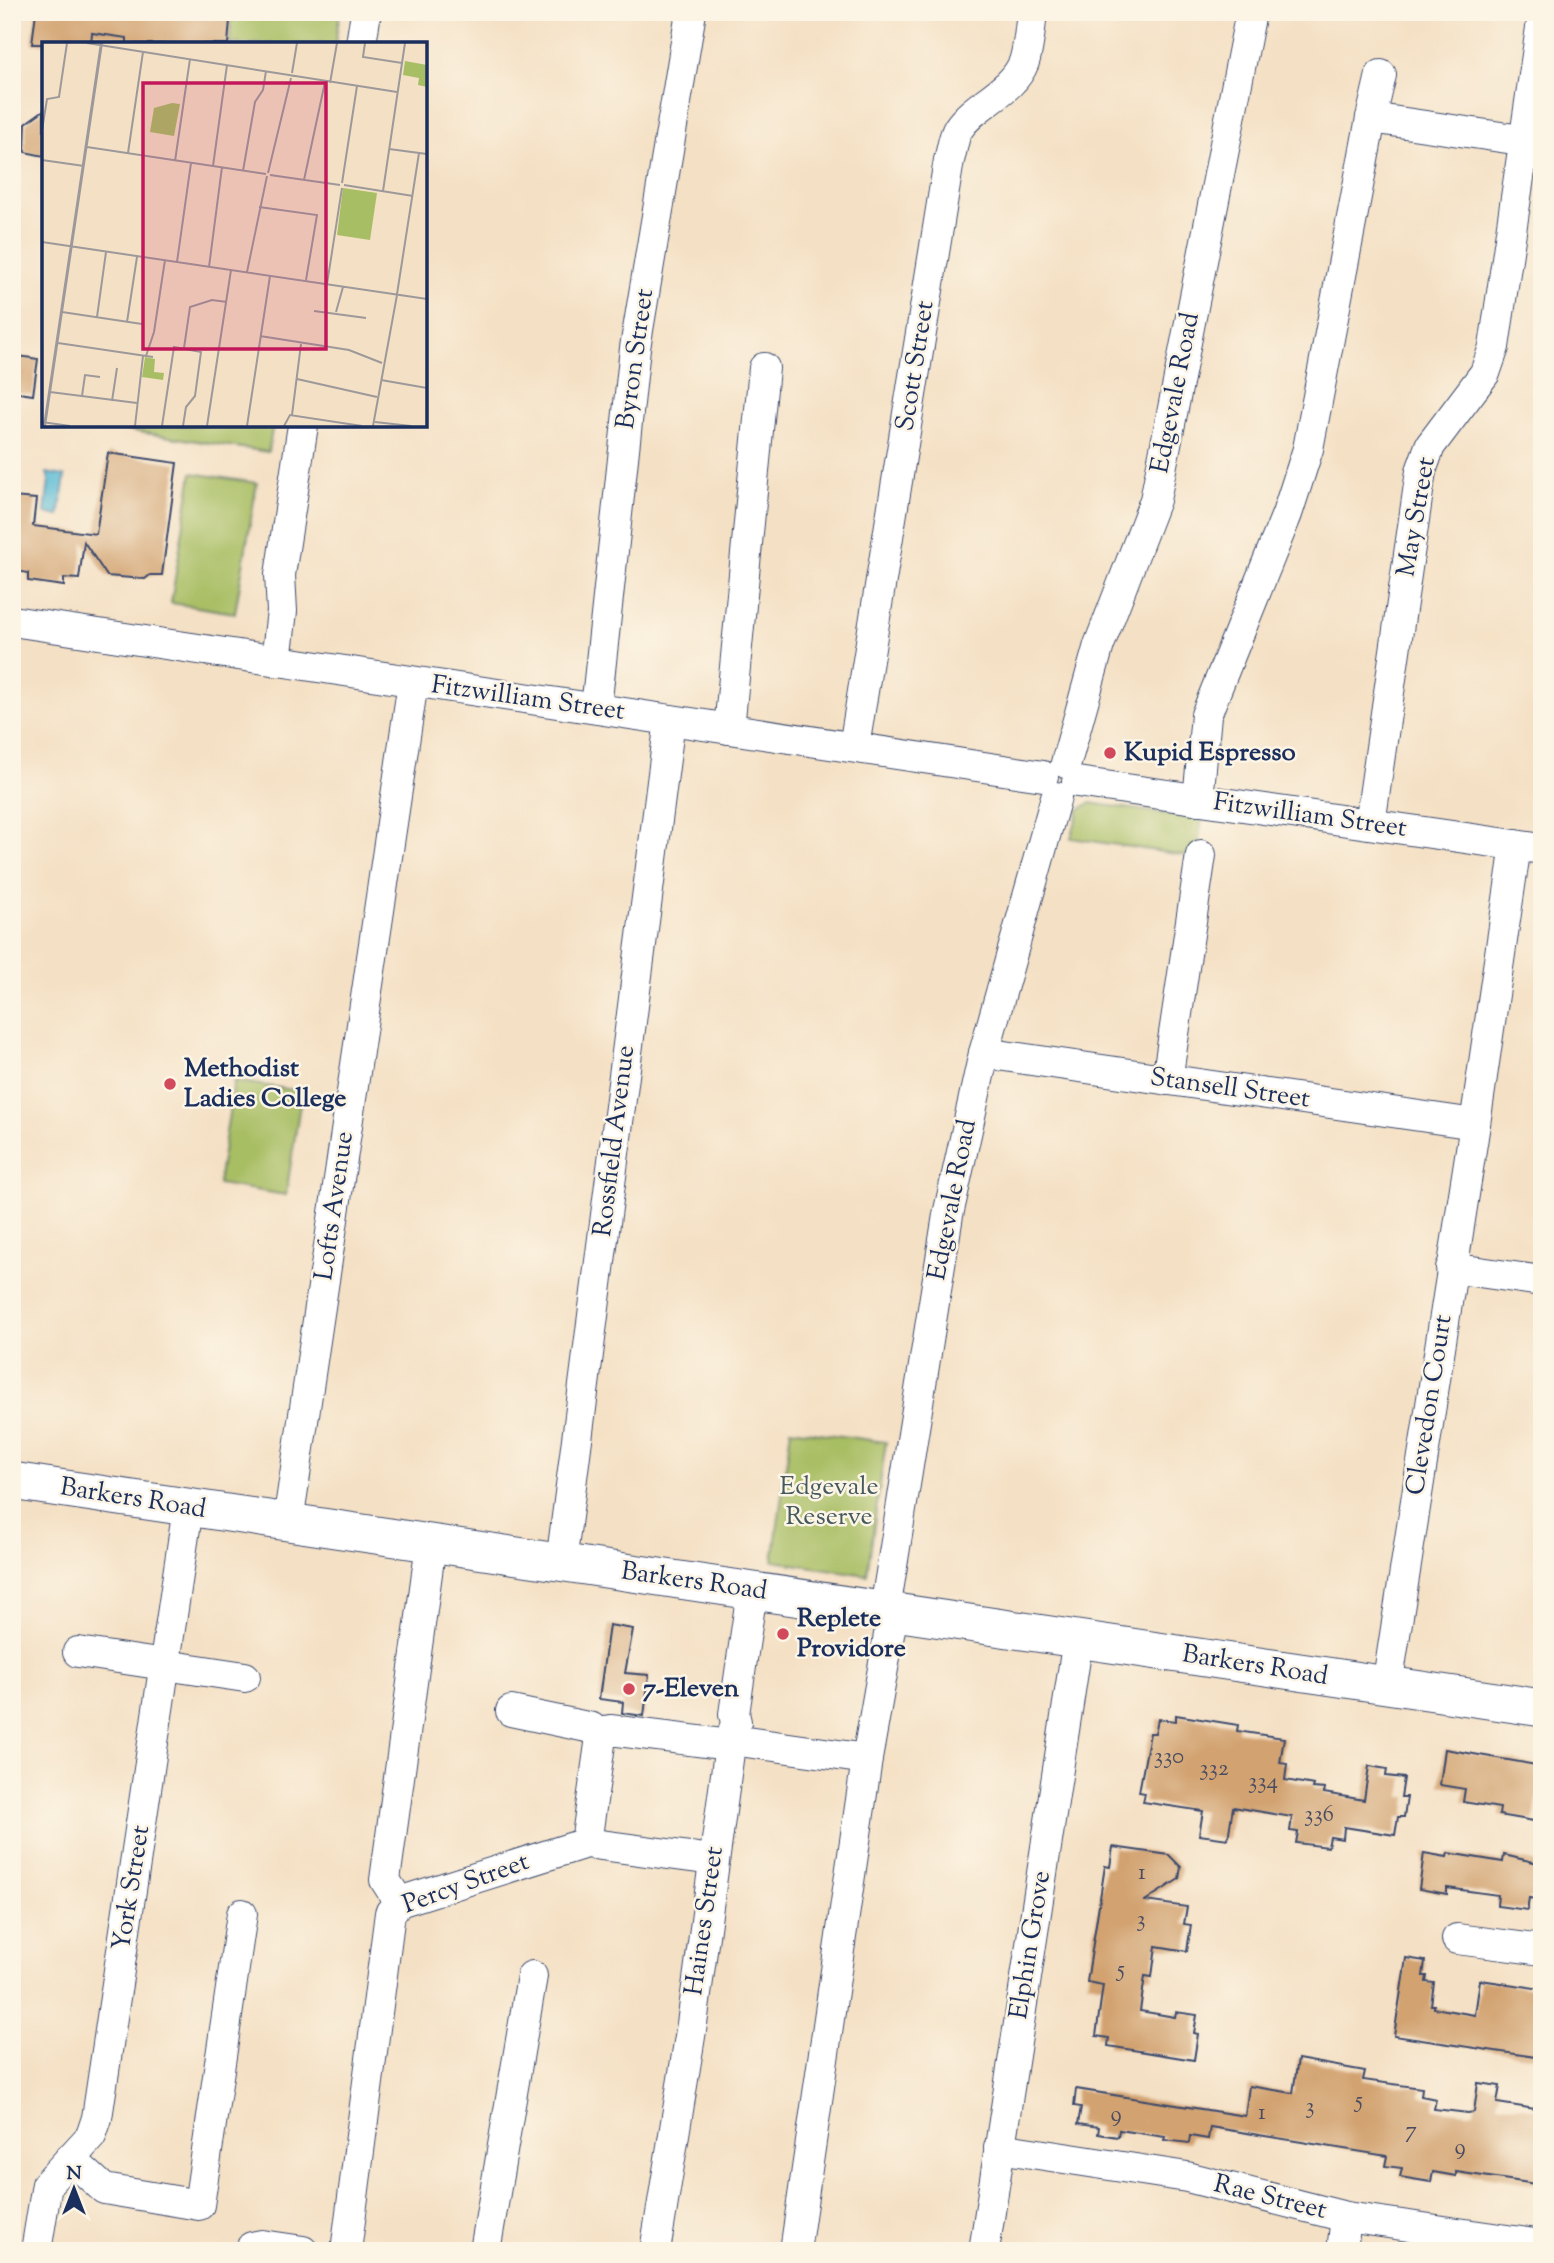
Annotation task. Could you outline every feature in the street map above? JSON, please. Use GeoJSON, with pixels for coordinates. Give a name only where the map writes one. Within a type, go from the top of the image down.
{"type":"FeatureCollection","features":[{"type":"Feature","properties":{"kind":"main road","name":"Barkers Road"},"geometry":{"type":"LineString","coordinates":[[12,1482],[1542,1708]]}},
{"type":"Feature","properties":{"kind":"street"},"geometry":{"type":"LineString","coordinates":[[361,42],[366,12]]}},
{"type":"Feature","properties":{"kind":"street","name":"Byron Street"},"geometry":{"type":"LineString","coordinates":[[596,708],[635,348],[691,12]]}},
{"type":"Feature","properties":{"kind":"street","name":"Scott Street"},"geometry":{"type":"LineString","coordinates":[[854,747],[949,160],[957,130],[1013,80],[1024,62],[1032,12]]}},
{"type":"Feature","properties":{"kind":"street","name":"Edgevale Road"},"geometry":{"type":"LineString","coordinates":[[796,2251],[948,1215],[984,1053],[1060,779],[1099,645],[1155,500],[1251,12]]}},
{"type":"Feature","properties":{"kind":"street","name":"May Street"},"geometry":{"type":"LineString","coordinates":[[1370,824],[1421,471],[1430,446],[1485,373],[1494,347],[1533,141],[1542,21]]}},
{"type":"Feature","properties":{"kind":"street"},"geometry":{"type":"LineString","coordinates":[[1198,800],[1206,715],[1287,514],[1308,449],[1381,75]]}},
{"type":"Feature","properties":{"kind":"street"},"geometry":{"type":"LineString","coordinates":[[1371,118],[1533,141]]}},
{"type":"Feature","properties":{"kind":"street"},"geometry":{"type":"LineString","coordinates":[[729,729],[764,368]]}},
{"type":"Feature","properties":{"kind":"street"},"geometry":{"type":"LineString","coordinates":[[267,660],[269,607],[280,575],[303,427]]}},
{"type":"Feature","properties":{"kind":"street"},"geometry":{"type":"LineString","coordinates":[[12,641],[25,623]]}},
{"type":"Feature","properties":{"kind":"street","name":"Fitzwilliam Street"},"geometry":{"type":"LineString","coordinates":[[25,623],[1198,800],[1529,847]]}},
{"type":"Feature","properties":{"kind":"street","name":"Lofts Avenue"},"geometry":{"type":"LineString","coordinates":[[288,1522],[413,682]]}},
{"type":"Feature","properties":{"kind":"street","name":"Rossfield Avenue"},"geometry":{"type":"LineString","coordinates":[[561,1563],[670,720]]}},
{"type":"Feature","properties":{"kind":"street","name":"Clevedon Court"},"geometry":{"type":"LineString","coordinates":[[1387,1686],[1475,1124],[1529,847]]}},
{"type":"Feature","properties":{"kind":"street"},"geometry":{"type":"LineString","coordinates":[[1167,1080],[1201,855]]}},
{"type":"Feature","properties":{"kind":"street","name":"Stansell Street"},"geometry":{"type":"LineString","coordinates":[[984,1053],[1475,1124]]}},
{"type":"Feature","properties":{"kind":"street"},"geometry":{"type":"LineString","coordinates":[[1451,1268],[1542,1281]]}},
{"type":"Feature","properties":{"kind":"street","name":"York Street"},"geometry":{"type":"LineString","coordinates":[[36,2251],[47,2183],[91,2136],[98,2109],[188,1508]]}},
{"type":"Feature","properties":{"kind":"street"},"geometry":{"type":"LineString","coordinates":[[399,1902],[385,1880],[431,1544]]}},
{"type":"Feature","properties":{"kind":"street","name":"Haines Street"},"geometry":{"type":"LineString","coordinates":[[655,2251],[692,2024],[752,1591]]}},
{"type":"Feature","properties":{"kind":"street","name":"Elphin Grove"},"geometry":{"type":"LineString","coordinates":[[984,2251],[1078,1639]]}},
{"type":"Feature","properties":{"kind":"street"},"geometry":{"type":"LineString","coordinates":[[78,1652],[245,1677]]}},
{"type":"Feature","properties":{"kind":"street"},"geometry":{"type":"LineString","coordinates":[[511,1711],[593,1728],[601,1737]]}},
{"type":"Feature","properties":{"kind":"street"},"geometry":{"type":"LineString","coordinates":[[586,1843],[601,1737],[610,1730],[867,1759]]}},
{"type":"Feature","properties":{"kind":"street","name":"Percy Street"},"geometry":{"type":"LineString","coordinates":[[346,2251],[390,1913],[399,1902],[586,1843],[713,1860]]}},
{"type":"Feature","properties":{"kind":"street"},"geometry":{"type":"LineString","coordinates":[[71,2158],[104,2189],[200,2205],[242,1914]]}},
{"type":"Feature","properties":{"kind":"street"},"geometry":{"type":"LineString","coordinates":[[1457,1938],[1542,1951]]}},
{"type":"Feature","properties":{"kind":"street"},"geometry":{"type":"LineString","coordinates":[[485,2251],[532,1976]]}},
{"type":"Feature","properties":{"kind":"street","name":"Rae Street"},"geometry":{"type":"LineString","coordinates":[[999,2148],[1187,2177],[1346,2217],[1542,2245]]}},
{"type":"Feature","properties":{"kind":"street"},"geometry":{"type":"LineString","coordinates":[[1342,2251],[1346,2217]]}},
{"type":"Feature","properties":{"kind":"street"},"geometry":{"type":"LineString","coordinates":[[251,2249],[262,2245],[303,2251]]}},
{"type":"Feature","properties":{"kind":"green space"},"geometry":{"type":"Polygon","coordinates":[[[229,12],[340,12],[335,42],[230,42],[231,17],[228,17],[229,12]]]}},
{"type":"Feature","properties":{"kind":"green space"},"geometry":{"type":"Polygon","coordinates":[[[106,427],[273,427],[268,452],[106,427]]]}},
{"type":"Feature","properties":{"kind":"green space"},"geometry":{"type":"Polygon","coordinates":[[[192,473],[257,483],[235,613],[171,603],[192,473]]]}},
{"type":"Feature","properties":{"kind":"green space"},"geometry":{"type":"Polygon","coordinates":[[[1090,803],[1202,819],[1196,857],[1071,838],[1079,810],[1090,803]]]}},
{"type":"Feature","properties":{"kind":"green space"},"geometry":{"type":"Polygon","coordinates":[[[234,1081],[302,1091],[286,1195],[218,1184],[234,1081]]]}},
{"type":"Feature","properties":{"kind":"green space","name":"Edgevale Reserve"},"geometry":{"type":"Polygon","coordinates":[[[791,1429],[886,1442],[867,1575],[773,1561],[791,1429]]]}},
{"type":"Feature","properties":{"kind":"water"},"geometry":{"type":"Polygon","coordinates":[[[47,473],[65,476],[59,516],[45,513],[49,480],[47,473]]]}},
{"type":"Feature","properties":{"kind":"building"},"geometry":{"type":"Polygon","coordinates":[[[36,12],[224,12],[230,20],[228,42],[127,42],[127,38],[92,33],[91,42],[32,44],[36,12]]]}},
{"type":"Feature","properties":{"kind":"building"},"geometry":{"type":"Polygon","coordinates":[[[42,111],[42,156],[25,152],[26,123],[42,111]]]}},
{"type":"Feature","properties":{"kind":"building"},"geometry":{"type":"Polygon","coordinates":[[[12,355],[38,359],[33,395],[12,392],[12,355]]]}},
{"type":"Feature","properties":{"kind":"building"},"geometry":{"type":"Polygon","coordinates":[[[108,453],[177,463],[162,575],[150,575],[145,579],[107,576],[84,542],[79,579],[64,578],[64,586],[28,581],[28,573],[12,570],[12,497],[36,499],[33,526],[96,534],[108,453]]]}},
{"type":"Feature","properties":{"kind":"building"},"geometry":{"type":"Polygon","coordinates":[[[609,1625],[633,1629],[625,1673],[649,1675],[644,1716],[622,1713],[623,1702],[599,1699],[609,1625]]]}},
{"type":"Feature","properties":{"kind":"building"},"geometry":{"type":"Polygon","coordinates":[[[1176,1715],[1238,1725],[1237,1731],[1284,1738],[1280,1763],[1287,1764],[1285,1780],[1314,1785],[1313,1788],[1325,1789],[1324,1793],[1364,1800],[1369,1766],[1387,1769],[1386,1776],[1404,1778],[1401,1797],[1407,1797],[1404,1817],[1398,1817],[1395,1835],[1344,1827],[1343,1839],[1330,1837],[1328,1847],[1296,1843],[1298,1832],[1290,1831],[1292,1817],[1233,1807],[1228,1839],[1199,1835],[1203,1811],[1143,1802],[1145,1793],[1139,1792],[1150,1733],[1155,1733],[1158,1719],[1176,1721],[1176,1715]]]}},
{"type":"Feature","properties":{"kind":"building"},"geometry":{"type":"Polygon","coordinates":[[[1445,1749],[1542,1766],[1534,1821],[1499,1815],[1500,1808],[1463,1802],[1465,1789],[1440,1785],[1445,1749]]]}},
{"type":"Feature","properties":{"kind":"building"},"geometry":{"type":"Polygon","coordinates":[[[1113,1847],[1169,1855],[1181,1867],[1179,1879],[1145,1901],[1187,1907],[1184,1924],[1191,1925],[1187,1951],[1156,1946],[1152,1977],[1145,1976],[1140,2011],[1175,2017],[1176,2012],[1197,2015],[1194,2033],[1198,2034],[1194,2060],[1108,2046],[1109,2038],[1096,2036],[1103,1985],[1087,1982],[1105,1866],[1110,1867],[1113,1847]]]}},
{"type":"Feature","properties":{"kind":"building"},"geometry":{"type":"Polygon","coordinates":[[[1424,1853],[1447,1857],[1448,1853],[1503,1862],[1504,1855],[1542,1864],[1542,1900],[1529,1898],[1527,1910],[1497,1906],[1498,1895],[1447,1888],[1447,1894],[1419,1889],[1424,1853]]]}},
{"type":"Feature","properties":{"kind":"building"},"geometry":{"type":"Polygon","coordinates":[[[1406,1958],[1425,1961],[1423,1976],[1427,1976],[1426,1982],[1434,1983],[1431,2005],[1434,2005],[1434,2008],[1475,2015],[1480,1980],[1542,1989],[1542,2058],[1394,2036],[1406,1958]]]}},
{"type":"Feature","properties":{"kind":"building"},"geometry":{"type":"Polygon","coordinates":[[[1298,2059],[1365,2071],[1363,2080],[1422,2088],[1421,2096],[1436,2099],[1434,2109],[1474,2112],[1478,2083],[1500,2086],[1497,2103],[1542,2110],[1542,2185],[1456,2172],[1456,2176],[1433,2172],[1431,2182],[1400,2177],[1402,2168],[1385,2166],[1387,2156],[1210,2127],[1208,2139],[1190,2136],[1189,2143],[1119,2130],[1118,2137],[1098,2134],[1099,2127],[1078,2124],[1081,2107],[1074,2106],[1076,2089],[1245,2116],[1249,2086],[1293,2093],[1298,2059]]]}},
{"type":"Feature","properties":{"kind":"place","name":"Kupid Espresso"},"geometry":{"type":"Point","coordinates":[1110,753]}},
{"type":"Feature","properties":{"kind":"place","name":"Methodist Ladies College"},"geometry":{"type":"Point","coordinates":[170,1084]}},
{"type":"Feature","properties":{"kind":"place","name":"Replete Providore"},"geometry":{"type":"Point","coordinates":[783,1634]}},
{"type":"Feature","properties":{"kind":"place","name":"7-Eleven"},"geometry":{"type":"Point","coordinates":[629,1689]}}]}
